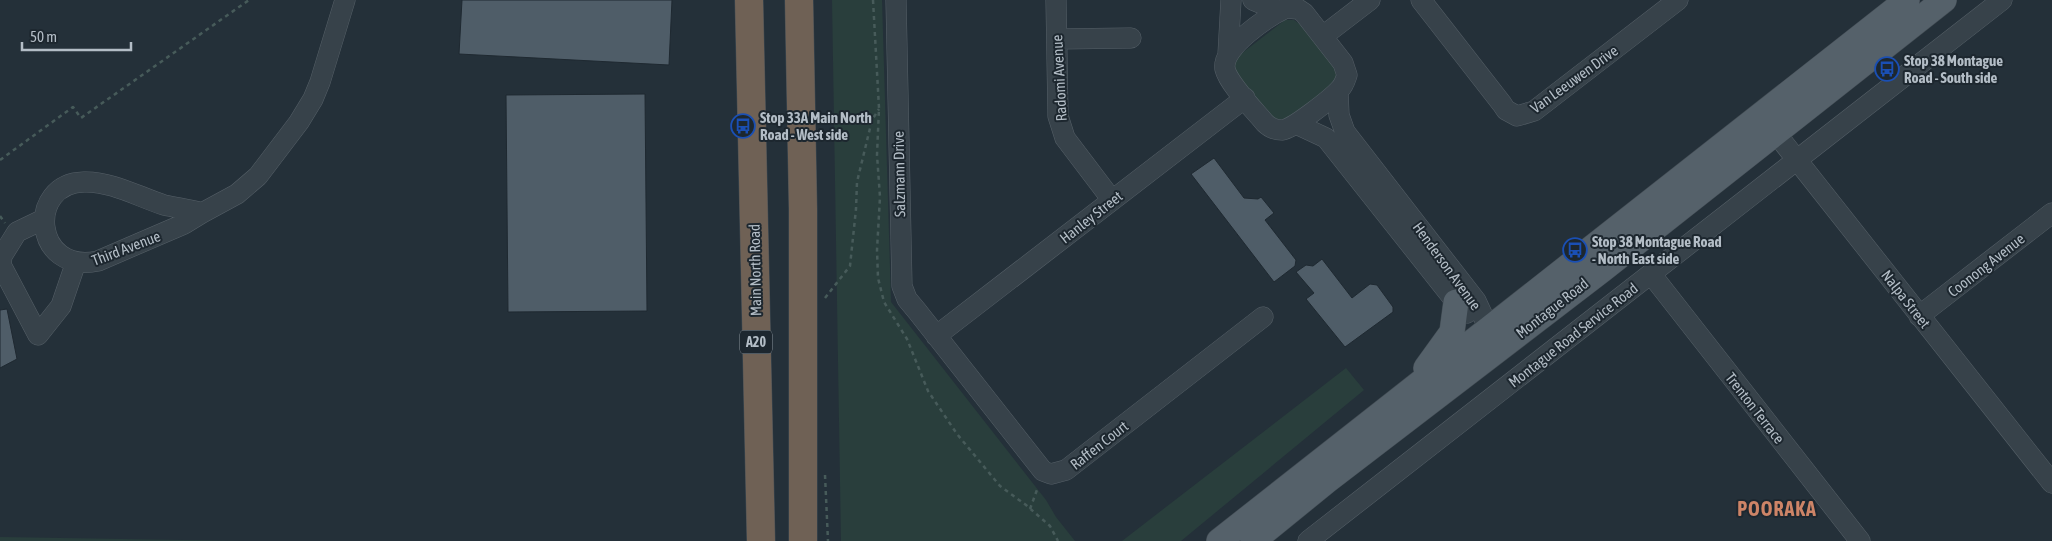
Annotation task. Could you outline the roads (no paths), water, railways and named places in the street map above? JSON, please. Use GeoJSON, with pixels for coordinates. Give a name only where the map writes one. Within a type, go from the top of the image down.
{"type":"FeatureCollection","features":[{"type":"Feature","properties":{"kind":"highway","name":"Main North Road"},"geometry":{"type":"LineString","coordinates":[[749,0],[761,541]]}},
{"type":"Feature","properties":{"kind":"highway"},"geometry":{"type":"LineString","coordinates":[[799,0],[803,208],[803,541]]}},
{"type":"Feature","properties":{"kind":"main road","name":"Montague Road"},"geometry":{"type":"LineString","coordinates":[[1768,124],[1907,0]]}},
{"type":"Feature","properties":{"kind":"main road","name":"Montague Road"},"geometry":{"type":"LineString","coordinates":[[1252,541],[1328,480],[1496,338],[1768,124],[1944,0]]}},
{"type":"Feature","properties":{"kind":"main road"},"geometry":{"type":"LineString","coordinates":[[1406,394],[1452,332],[1456,302]]}},
{"type":"Feature","properties":{"kind":"main road","name":"Montague Road"},"geometry":{"type":"LineString","coordinates":[[1219,541],[1406,394],[1496,338]]}},
{"type":"Feature","properties":{"kind":"street","name":"Third Avenue"},"geometry":{"type":"LineString","coordinates":[[44,219],[46,236],[52,247],[64,258],[88,263],[98,261],[184,224],[237,194],[258,176],[299,122],[320,82],[344,0]]}},
{"type":"Feature","properties":{"kind":"street","name":"Salzmann Drive"},"geometry":{"type":"LineString","coordinates":[[896,0],[902,286],[907,299],[936,336]]}},
{"type":"Feature","properties":{"kind":"street","name":"Radomi Avenue"},"geometry":{"type":"LineString","coordinates":[[1056,0],[1058,116],[1061,128],[1065,138],[1112,200]]}},
{"type":"Feature","properties":{"kind":"street"},"geometry":{"type":"LineString","coordinates":[[1228,54],[1241,40],[1279,11],[1286,8],[1298,9],[1304,13],[1323,36],[1346,68],[1345,82],[1338,91],[1296,124],[1283,130],[1272,129],[1229,78],[1225,68],[1228,54],[1230,0]]}},
{"type":"Feature","properties":{"kind":"street"},"geometry":{"type":"LineString","coordinates":[[1253,0],[1279,11]]}},
{"type":"Feature","properties":{"kind":"street"},"geometry":{"type":"LineString","coordinates":[[1323,36],[1370,0]]}},
{"type":"Feature","properties":{"kind":"street","name":"Van Leeuwen Drive"},"geometry":{"type":"LineString","coordinates":[[1421,0],[1506,110],[1517,116],[1534,111],[1678,0]]}},
{"type":"Feature","properties":{"kind":"street","name":"Montague Road Service Road"},"geometry":{"type":"LineString","coordinates":[[1308,541],[2002,0]]}},
{"type":"Feature","properties":{"kind":"street"},"geometry":{"type":"LineString","coordinates":[[1056,38],[1131,38]]}},
{"type":"Feature","properties":{"kind":"street","name":"Henderson Avenue"},"geometry":{"type":"LineString","coordinates":[[1338,91],[1338,115],[1345,132],[1476,301],[1496,338]]}},
{"type":"Feature","properties":{"kind":"street","name":"Hanley Street"},"geometry":{"type":"LineString","coordinates":[[936,336],[1245,98]]}},
{"type":"Feature","properties":{"kind":"street","name":"Henderson Avenue"},"geometry":{"type":"LineString","coordinates":[[1296,124],[1322,135],[1332,145],[1463,311],[1496,338]]}},
{"type":"Feature","properties":{"kind":"street","name":"Nalpa Street"},"geometry":{"type":"LineString","coordinates":[[1768,124],[1919,316],[2048,471]]}},
{"type":"Feature","properties":{"kind":"street"},"geometry":{"type":"LineString","coordinates":[[76,262],[60,306],[38,335],[1,265],[2,256],[17,232],[44,219],[49,203],[61,190],[73,183],[102,184],[166,205],[202,213]]}},
{"type":"Feature","properties":{"kind":"street","name":"Coonong Avenue"},"geometry":{"type":"LineString","coordinates":[[1919,316],[2052,213]]}},
{"type":"Feature","properties":{"kind":"street","name":"Trenton Terrace"},"geometry":{"type":"LineString","coordinates":[[1651,274],[1860,541]]}},
{"type":"Feature","properties":{"kind":"street","name":"Raffen Court"},"geometry":{"type":"LineString","coordinates":[[936,336],[1037,465],[1043,471],[1051,474],[1066,470],[1263,318]]}},
{"type":"Feature","properties":{"kind":"place","name":"Stop 38 Montague Road - South side"},"geometry":{"type":"Point","coordinates":[1887,69]}},
{"type":"Feature","properties":{"kind":"place","name":"Stop 33A Main North Road - West side"},"geometry":{"type":"Point","coordinates":[743,126]}},
{"type":"Feature","properties":{"kind":"place","name":"Stop 38 Montague Road - North East side"},"geometry":{"type":"Point","coordinates":[1575,250]}},
{"type":"Feature","properties":{"kind":"district","name":"POORAKA"},"geometry":{"type":"Point","coordinates":[1777,508]}}]}
